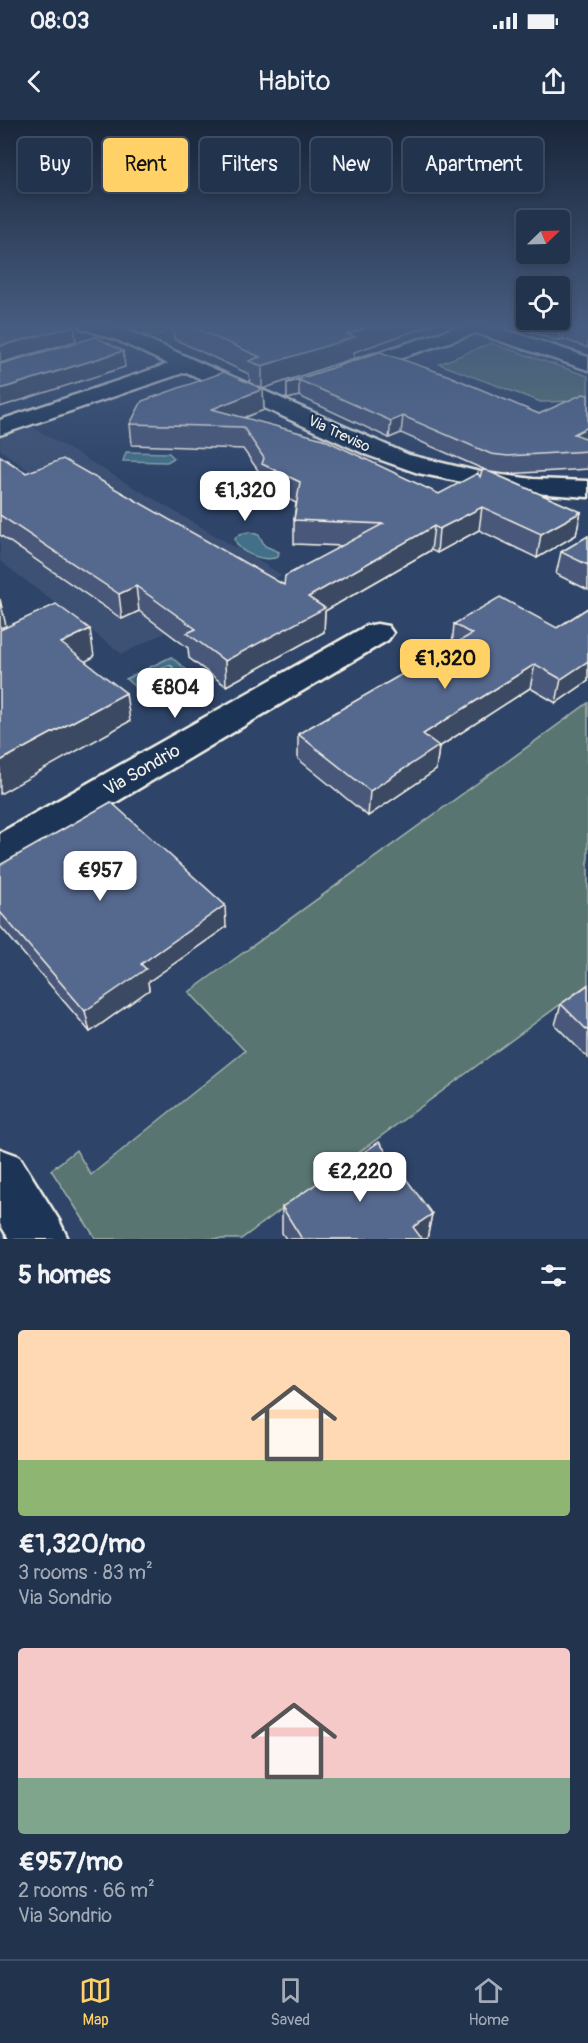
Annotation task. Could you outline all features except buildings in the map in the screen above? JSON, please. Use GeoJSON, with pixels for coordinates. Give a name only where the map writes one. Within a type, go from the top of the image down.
{"type":"FeatureCollection","features":[{"type":"Feature","properties":{"kind":"street"},"geometry":{"type":"LineString","coordinates":[[0,428],[152,376]]}},
{"type":"Feature","properties":{"kind":"street","name":"Via Treviso"},"geometry":{"type":"LineString","coordinates":[[214,376],[375,450],[409,463],[458,476],[527,486],[588,489]]}},
{"type":"Feature","properties":{"kind":"street"},"geometry":{"type":"LineString","coordinates":[[261,398],[293,387]]}},
{"type":"Feature","properties":{"kind":"street","name":"Via Sondrio"},"geometry":{"type":"LineString","coordinates":[[0,852],[377,633]]}},
{"type":"Feature","properties":{"kind":"street"},"geometry":{"type":"LineString","coordinates":[[0,1175],[40,1239]]}},
{"type":"Feature","properties":{"kind":"shaded area"},"geometry":{"type":"Polygon","coordinates":[[[32,427],[282,575],[122,654],[0,561],[0,485],[32,473],[0,449],[0,438],[32,427]]]}},
{"type":"Feature","properties":{"kind":"green space"},"geometry":{"type":"Polygon","coordinates":[[[472,376],[588,376],[588,405],[576,401],[541,402],[472,376]]]}},
{"type":"Feature","properties":{"kind":"green space"},"geometry":{"type":"Polygon","coordinates":[[[588,703],[588,984],[241,1239],[96,1239],[51,1170],[76,1150],[91,1175],[245,1051],[189,992],[588,703]]]}},
{"type":"Feature","properties":{"kind":"water"},"geometry":{"type":"Polygon","coordinates":[[[126,452],[169,453],[174,458],[167,462],[123,461],[126,452]]]}},
{"type":"Feature","properties":{"kind":"water"},"geometry":{"type":"Polygon","coordinates":[[[249,532],[259,535],[265,546],[279,552],[278,557],[259,557],[241,548],[235,538],[249,532]]]}},
{"type":"Feature","properties":{"kind":"water"},"geometry":{"type":"Polygon","coordinates":[[[171,657],[187,670],[142,693],[126,679],[171,657]]]}}]}
